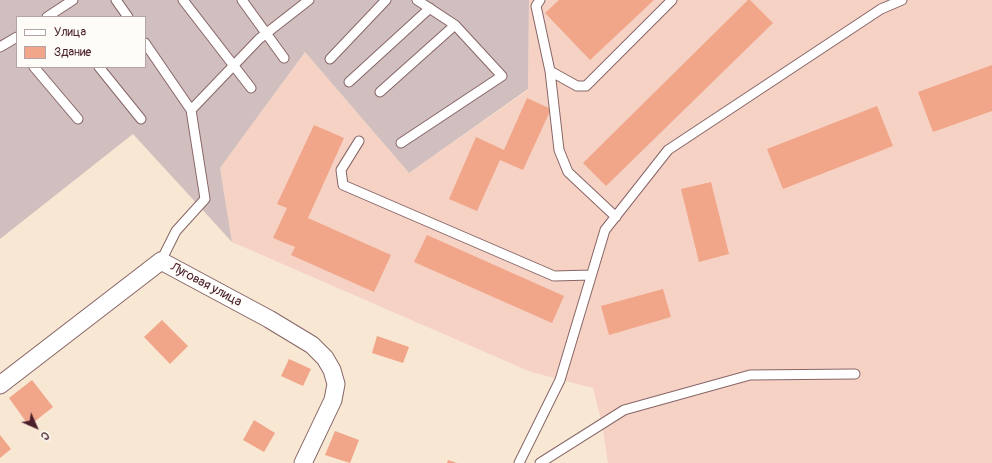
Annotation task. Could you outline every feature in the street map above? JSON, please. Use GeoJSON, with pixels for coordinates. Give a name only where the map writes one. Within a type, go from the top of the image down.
{"type":"FeatureCollection","features":[{"type":"Feature","properties":{"kind":"street","name":"Луговая улица"},"geometry":{"type":"LineString","coordinates":[[0,385],[161,261],[269,319],[312,345],[325,358],[332,370],[336,384],[333,400],[303,463]]}},
{"type":"Feature","properties":{"kind":"lane"},"geometry":{"type":"LineString","coordinates":[[57,14],[73,0]]}},
{"type":"Feature","properties":{"kind":"lane"},"geometry":{"type":"LineString","coordinates":[[116,0],[127,16]]}},
{"type":"Feature","properties":{"kind":"lane"},"geometry":{"type":"LineString","coordinates":[[183,0],[252,88]]}},
{"type":"Feature","properties":{"kind":"lane"},"geometry":{"type":"LineString","coordinates":[[242,0],[284,58]]}},
{"type":"Feature","properties":{"kind":"lane"},"geometry":{"type":"LineString","coordinates":[[330,59],[386,0]]}},
{"type":"Feature","properties":{"kind":"lane"},"geometry":{"type":"LineString","coordinates":[[401,143],[502,76],[455,24],[417,0]]}},
{"type":"Feature","properties":{"kind":"lane"},"geometry":{"type":"LineString","coordinates":[[540,0],[536,6],[550,71],[559,150],[568,172],[616,217]]}},
{"type":"Feature","properties":{"kind":"lane"},"geometry":{"type":"LineString","coordinates":[[550,71],[577,86],[586,86],[672,0]]}},
{"type":"Feature","properties":{"kind":"lane"},"geometry":{"type":"LineString","coordinates":[[518,463],[560,380],[605,230],[668,150],[881,9],[902,0]]}},
{"type":"Feature","properties":{"kind":"lane"},"geometry":{"type":"LineString","coordinates":[[191,110],[266,33],[306,1]]}},
{"type":"Feature","properties":{"kind":"lane"},"geometry":{"type":"LineString","coordinates":[[349,82],[430,8]]}},
{"type":"Feature","properties":{"kind":"lane"},"geometry":{"type":"LineString","coordinates":[[380,92],[455,24]]}},
{"type":"Feature","properties":{"kind":"lane"},"geometry":{"type":"LineString","coordinates":[[0,47],[15,41]]}},
{"type":"Feature","properties":{"kind":"lane"},"geometry":{"type":"LineString","coordinates":[[146,44],[191,110],[205,199],[176,231],[161,261]]}},
{"type":"Feature","properties":{"kind":"lane"},"geometry":{"type":"LineString","coordinates":[[35,68],[78,119]]}},
{"type":"Feature","properties":{"kind":"lane"},"geometry":{"type":"LineString","coordinates":[[101,68],[141,120]]}},
{"type":"Feature","properties":{"kind":"lane"},"geometry":{"type":"LineString","coordinates":[[359,141],[341,170],[343,185],[554,276],[591,275]]}},
{"type":"Feature","properties":{"kind":"lane"},"geometry":{"type":"LineString","coordinates":[[540,463],[624,410],[750,375],[855,374]]}},
{"type":"Feature","properties":{"kind":"shaded area"},"geometry":{"type":"Polygon","coordinates":[[[0,0],[529,0],[528,89],[409,173],[305,52],[220,168],[232,242],[133,134],[0,239],[0,0]]]}},
{"type":"Feature","properties":{"kind":"shaded area"},"geometry":{"type":"Polygon","coordinates":[[[529,0],[992,0],[992,463],[608,463],[602,424],[593,388],[531,372],[232,242],[220,168],[305,52],[409,173],[528,90],[529,0]]]}},
{"type":"Feature","properties":{"kind":"building"},"geometry":{"type":"Polygon","coordinates":[[[559,0],[654,0],[590,60],[545,13],[559,0]]]}},
{"type":"Feature","properties":{"kind":"building"},"geometry":{"type":"Polygon","coordinates":[[[748,0],[750,0],[773,23],[606,186],[583,163],[748,0]]]}},
{"type":"Feature","properties":{"kind":"building"},"geometry":{"type":"Polygon","coordinates":[[[992,65],[992,111],[933,132],[918,92],[992,65]]]}},
{"type":"Feature","properties":{"kind":"building"},"geometry":{"type":"Polygon","coordinates":[[[527,98],[551,109],[523,170],[500,160],[477,211],[449,199],[476,137],[504,150],[527,98]]]}},
{"type":"Feature","properties":{"kind":"building"},"geometry":{"type":"Polygon","coordinates":[[[877,106],[893,146],[783,189],[767,149],[877,106]]]}},
{"type":"Feature","properties":{"kind":"building"},"geometry":{"type":"Polygon","coordinates":[[[314,125],[344,138],[308,218],[391,255],[374,292],[291,255],[295,247],[273,238],[287,208],[277,204],[314,125]]]}},
{"type":"Feature","properties":{"kind":"building"},"geometry":{"type":"Polygon","coordinates":[[[711,182],[729,254],[699,262],[681,189],[711,182]]]}},
{"type":"Feature","properties":{"kind":"building"},"geometry":{"type":"Polygon","coordinates":[[[427,235],[564,296],[552,323],[414,262],[427,235]]]}},
{"type":"Feature","properties":{"kind":"building"},"geometry":{"type":"Polygon","coordinates":[[[663,289],[671,317],[609,335],[601,306],[663,289]]]}},
{"type":"Feature","properties":{"kind":"building"},"geometry":{"type":"Polygon","coordinates":[[[162,320],[188,346],[170,364],[144,337],[162,320]]]}},
{"type":"Feature","properties":{"kind":"building"},"geometry":{"type":"Polygon","coordinates":[[[377,336],[409,347],[403,363],[372,353],[377,336]]]}},
{"type":"Feature","properties":{"kind":"building"},"geometry":{"type":"Polygon","coordinates":[[[289,359],[311,369],[303,386],[281,376],[289,359]]]}},
{"type":"Feature","properties":{"kind":"building"},"geometry":{"type":"Polygon","coordinates":[[[32,380],[53,407],[29,426],[9,398],[32,380]]]}},
{"type":"Feature","properties":{"kind":"building"},"geometry":{"type":"Polygon","coordinates":[[[254,420],[275,433],[264,452],[243,440],[254,420]]]}},
{"type":"Feature","properties":{"kind":"building"},"geometry":{"type":"Polygon","coordinates":[[[335,431],[359,440],[350,463],[325,455],[335,431]]]}},
{"type":"Feature","properties":{"kind":"building"},"geometry":{"type":"Polygon","coordinates":[[[0,435],[11,449],[0,458],[0,435]]]}},
{"type":"Feature","properties":{"kind":"building"},"geometry":{"type":"Polygon","coordinates":[[[448,460],[457,463],[447,463],[448,460]]]}}]}
